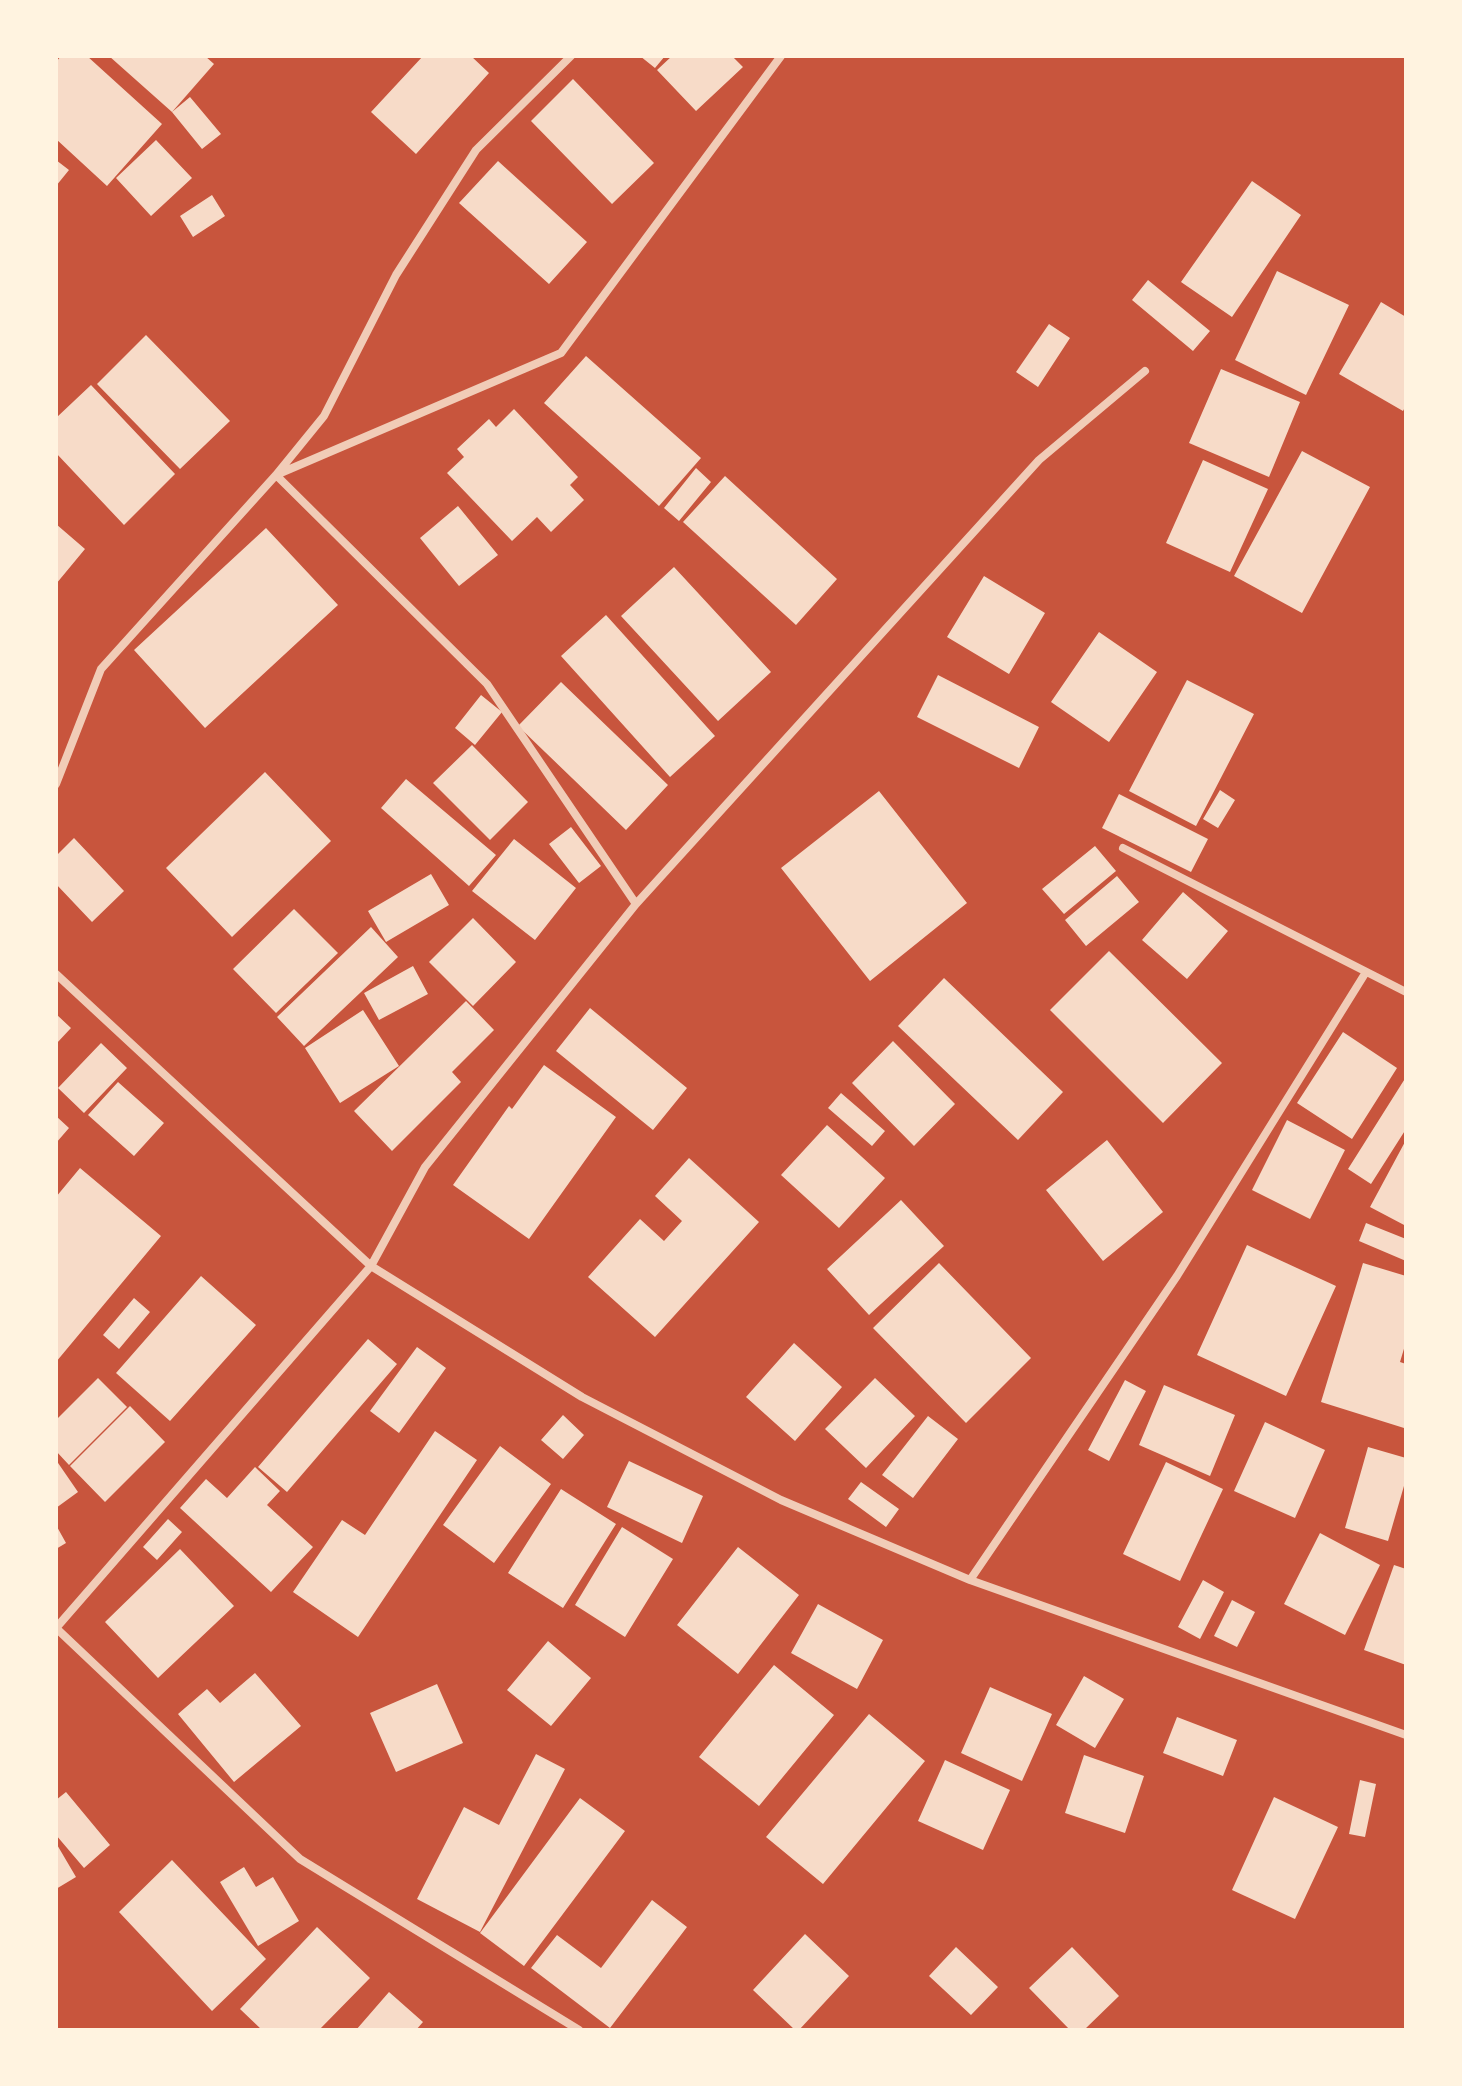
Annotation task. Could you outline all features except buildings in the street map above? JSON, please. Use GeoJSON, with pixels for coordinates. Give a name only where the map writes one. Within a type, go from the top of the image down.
{"type":"FeatureCollection","features":[{"type":"Feature","properties":{"kind":"street"},"geometry":{"type":"LineString","coordinates":[[56,784],[101,669],[276,475],[324,416],[396,275],[476,150],[571,56]]}},
{"type":"Feature","properties":{"kind":"street"},"geometry":{"type":"LineString","coordinates":[[276,475],[561,353],[781,56]]}},
{"type":"Feature","properties":{"kind":"street"},"geometry":{"type":"LineString","coordinates":[[579,2030],[300,1859],[56,1628],[371,1266],[425,1167],[636,904],[1039,460],[1145,371]]}},
{"type":"Feature","properties":{"kind":"street"},"geometry":{"type":"LineString","coordinates":[[276,475],[487,684],[636,904]]}},
{"type":"Feature","properties":{"kind":"street"},"geometry":{"type":"LineString","coordinates":[[1123,848],[1406,992]]}},
{"type":"Feature","properties":{"kind":"street"},"geometry":{"type":"LineString","coordinates":[[970,1580],[1177,1276],[1366,972]]}},
{"type":"Feature","properties":{"kind":"street"},"geometry":{"type":"LineString","coordinates":[[56,974],[371,1266],[582,1397],[781,1500],[970,1580],[1406,1735]]}}]}
